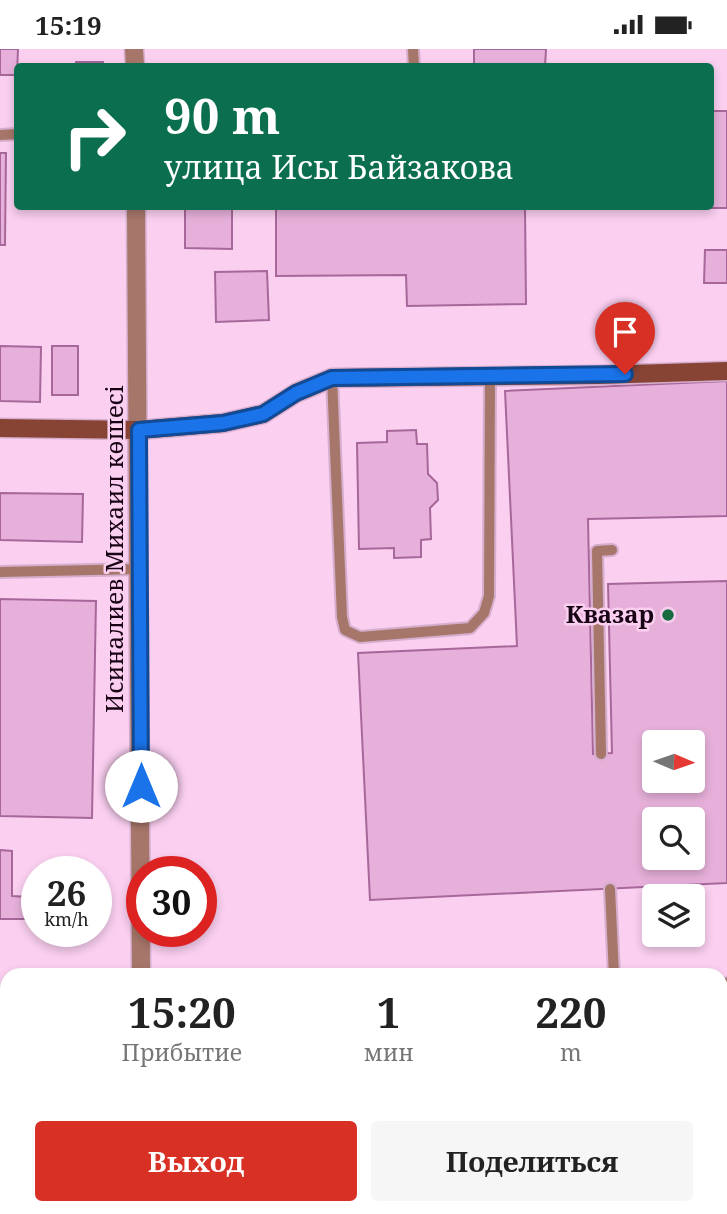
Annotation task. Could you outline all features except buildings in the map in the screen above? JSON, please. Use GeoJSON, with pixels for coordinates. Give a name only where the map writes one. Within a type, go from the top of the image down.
{"type":"FeatureCollection","features":[{"type":"Feature","properties":{"kind":"street","name":"Исиналиев Михаил көшесі"},"geometry":{"type":"LineString","coordinates":[[136,210],[141,968]]}},
{"type":"Feature","properties":{"kind":"street"},"geometry":{"type":"LineString","coordinates":[[0,428],[139,430],[223,423],[263,414],[296,393],[332,378],[727,371]]}},
{"type":"Feature","properties":{"kind":"lane"},"geometry":{"type":"LineString","coordinates":[[332,378],[342,617],[345,630],[360,637],[470,628],[485,613],[489,596],[490,376]]}},
{"type":"Feature","properties":{"kind":"lane"},"geometry":{"type":"LineString","coordinates":[[601,754],[597,551],[611,550]]}},
{"type":"Feature","properties":{"kind":"lane"},"geometry":{"type":"LineString","coordinates":[[0,572],[140,569]]}},
{"type":"Feature","properties":{"kind":"lane"},"geometry":{"type":"LineString","coordinates":[[610,889],[614,968]]}},
{"type":"Feature","properties":{"kind":"place","name":"Квазар"},"geometry":{"type":"Point","coordinates":[668,615]}},
{"type":"Feature","properties":{"kind":"route"},"geometry":{"type":"LineString","coordinates":[[141,786],[139,430],[223,423],[263,414],[296,393],[332,378],[625,374]]}}]}
